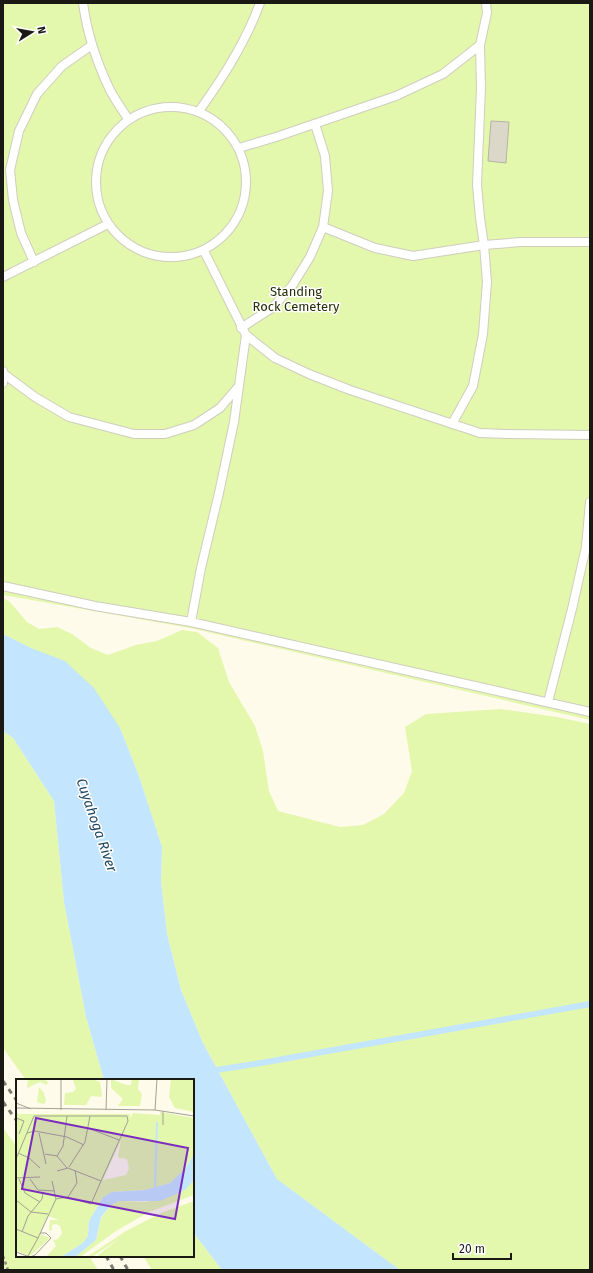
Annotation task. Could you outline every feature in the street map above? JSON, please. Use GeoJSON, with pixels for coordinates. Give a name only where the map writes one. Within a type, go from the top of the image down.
{"type":"FeatureCollection","features":[{"type":"Feature","properties":{"kind":"lane"},"geometry":{"type":"LineString","coordinates":[[83,3],[92,45],[110,91],[128,119]]}},
{"type":"Feature","properties":{"kind":"lane"},"geometry":{"type":"LineString","coordinates":[[198,111],[219,84],[241,45],[260,3]]}},
{"type":"Feature","properties":{"kind":"lane"},"geometry":{"type":"LineString","coordinates":[[452,424],[473,386],[483,334],[487,282],[477,185],[481,88],[480,45],[487,13],[486,3]]}},
{"type":"Feature","properties":{"kind":"lane"},"geometry":{"type":"LineString","coordinates":[[34,262],[21,233],[7,170],[19,131],[37,94],[62,66],[92,45]]}},
{"type":"Feature","properties":{"kind":"lane"},"geometry":{"type":"LineString","coordinates":[[239,148],[396,96],[443,74],[480,45]]}},
{"type":"Feature","properties":{"kind":"lane"},"geometry":{"type":"LineString","coordinates":[[174,105],[198,111],[222,125],[239,148],[247,176],[243,206],[228,232],[204,251],[178,258],[151,255],[127,244],[108,224],[97,197],[96,168],[107,140],[128,119],[150,108],[174,105]]}},
{"type":"Feature","properties":{"kind":"lane"},"geometry":{"type":"LineString","coordinates":[[241,328],[272,308],[292,286],[310,257],[323,228],[328,192],[326,156],[315,124]]}},
{"type":"Feature","properties":{"kind":"lane"},"geometry":{"type":"LineString","coordinates":[[3,277],[108,224]]}},
{"type":"Feature","properties":{"kind":"lane"},"geometry":{"type":"LineString","coordinates":[[323,228],[375,248],[414,256],[445,252],[484,244],[521,242],[590,242]]}},
{"type":"Feature","properties":{"kind":"lane"},"geometry":{"type":"LineString","coordinates":[[204,251],[241,328],[246,335],[275,358],[309,374],[350,390],[480,432],[507,434],[590,435]]}},
{"type":"Feature","properties":{"kind":"lane"},"geometry":{"type":"LineString","coordinates":[[191,622],[201,568],[234,422],[246,335]]}},
{"type":"Feature","properties":{"kind":"lane"},"geometry":{"type":"LineString","coordinates":[[3,372],[35,397],[69,417],[134,434],[165,434],[194,425],[220,408],[238,387]]}},
{"type":"Feature","properties":{"kind":"lane"},"geometry":{"type":"LineString","coordinates":[[3,372],[3,383]]}},
{"type":"Feature","properties":{"kind":"lane"},"geometry":{"type":"LineString","coordinates":[[548,702],[586,547],[590,502]]}},
{"type":"Feature","properties":{"kind":"lane"},"geometry":{"type":"LineString","coordinates":[[3,586],[95,606],[191,622],[590,712]]}},
{"type":"Feature","properties":{"kind":"path"},"geometry":{"type":"LineString","coordinates":[[3,1256],[8,1270]]}},
{"type":"Feature","properties":{"kind":"green space","name":"Standing Rock Cemetery"},"geometry":{"type":"Polygon","coordinates":[[[3,3],[590,3],[590,720],[190,628],[3,595],[3,3]]]}},
{"type":"Feature","properties":{"kind":"green space"},"geometry":{"type":"Polygon","coordinates":[[[3,598],[10,602],[27,622],[39,629],[57,627],[72,634],[91,648],[108,655],[136,645],[157,641],[182,630],[197,632],[218,648],[229,682],[255,726],[263,751],[269,791],[278,811],[340,827],[363,825],[384,814],[404,793],[412,771],[405,727],[426,714],[500,709],[557,717],[590,724],[590,1270],[400,1270],[277,1179],[203,1043],[181,990],[167,934],[161,881],[162,847],[139,776],[120,728],[31,648],[3,634],[3,598]]]}},
{"type":"Feature","properties":{"kind":"green space"},"geometry":{"type":"Polygon","coordinates":[[[3,731],[13,738],[54,801],[64,902],[86,1017],[104,1079],[25,1079],[3,1048],[3,731]]]}},
{"type":"Feature","properties":{"kind":"green space"},"geometry":{"type":"Polygon","coordinates":[[[3,1128],[16,1146],[16,1257],[90,1257],[98,1270],[3,1270],[3,1128]]]}},
{"type":"Feature","properties":{"kind":"green space"},"geometry":{"type":"Polygon","coordinates":[[[194,1233],[222,1270],[152,1270],[144,1257],[194,1257],[194,1233]]]}},
{"type":"Feature","properties":{"kind":"water","name":"Cuyahoga River"},"geometry":{"type":"Polygon","coordinates":[[[3,634],[31,648],[65,661],[94,688],[120,728],[139,776],[162,847],[161,881],[167,934],[181,990],[203,1043],[277,1179],[400,1270],[222,1270],[194,1233],[194,1079],[104,1079],[86,1017],[64,902],[54,801],[13,738],[3,731],[3,634]]]}},
{"type":"Feature","properties":{"kind":"building"},"geometry":{"type":"Polygon","coordinates":[[[491,121],[509,122],[506,163],[488,161],[491,121]]]}},
{"type":"Feature","properties":{"kind":"waterway"},"geometry":{"type":"LineString","coordinates":[[210,1071],[590,1004]]}},
{"type":"Feature","properties":{"kind":"railway"},"geometry":{"type":"LineString","coordinates":[[3,1081],[16,1100]]}},
{"type":"Feature","properties":{"kind":"railway"},"geometry":{"type":"LineString","coordinates":[[3,1102],[16,1120]]}},
{"type":"Feature","properties":{"kind":"railway"},"geometry":{"type":"LineString","coordinates":[[107,1257],[114,1270]]}},
{"type":"Feature","properties":{"kind":"railway"},"geometry":{"type":"LineString","coordinates":[[121,1257],[128,1270]]}}]}
